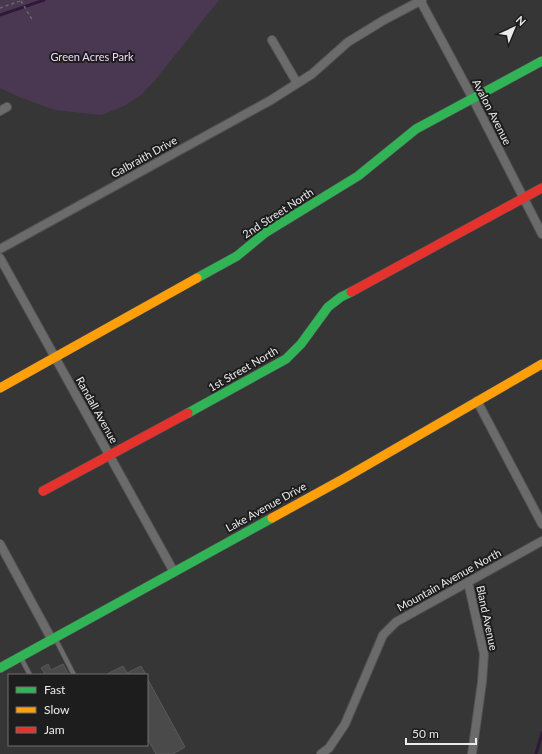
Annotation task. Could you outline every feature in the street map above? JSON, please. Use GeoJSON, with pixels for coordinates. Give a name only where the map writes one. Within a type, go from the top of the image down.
{"type":"FeatureCollection","features":[{"type":"Feature","properties":{"kind":"street","name":"Galbraith Drive"},"geometry":{"type":"LineString","coordinates":[[0,249],[271,100],[312,74],[348,42],[421,0]]}},
{"type":"Feature","properties":{"kind":"street","name":"Avalon Avenue"},"geometry":{"type":"LineString","coordinates":[[421,0],[542,234]]}},
{"type":"Feature","properties":{"kind":"street"},"geometry":{"type":"LineString","coordinates":[[272,40],[297,83]]}},
{"type":"Feature","properties":{"kind":"street","name":"2nd Street North"},"geometry":{"type":"LineString","coordinates":[[0,388],[236,256],[265,233],[358,176],[416,129],[542,61]]}},
{"type":"Feature","properties":{"kind":"street","name":"1st Street North"},"geometry":{"type":"LineString","coordinates":[[43,491],[273,367],[286,359],[301,344],[328,307],[341,298],[542,188]]}},
{"type":"Feature","properties":{"kind":"street","name":"Randall Avenue"},"geometry":{"type":"LineString","coordinates":[[0,258],[174,572]]}},
{"type":"Feature","properties":{"kind":"street","name":"Lake Avenue Drive"},"geometry":{"type":"LineString","coordinates":[[0,668],[343,479],[542,364]]}},
{"type":"Feature","properties":{"kind":"street"},"geometry":{"type":"LineString","coordinates":[[477,401],[542,524]]}},
{"type":"Feature","properties":{"kind":"street","name":"Mountain Avenue North"},"geometry":{"type":"LineString","coordinates":[[321,754],[329,748],[345,724],[383,635],[396,622],[542,541]]}},
{"type":"Feature","properties":{"kind":"street"},"geometry":{"type":"LineString","coordinates":[[0,544],[53,639]]}},
{"type":"Feature","properties":{"kind":"street","name":"Bland Avenue"},"geometry":{"type":"LineString","coordinates":[[468,582],[484,654],[482,682],[472,754]]}},
{"type":"Feature","properties":{"kind":"lane"},"geometry":{"type":"LineString","coordinates":[[53,639],[73,674]]}},
{"type":"Feature","properties":{"kind":"lane"},"geometry":{"type":"LineString","coordinates":[[20,657],[29,674]]}},
{"type":"Feature","properties":{"kind":"path"},"geometry":{"type":"LineString","coordinates":[[0,8],[22,0],[32,21]]}},
{"type":"Feature","properties":{"kind":"green space","name":"Green Acres Park"},"geometry":{"type":"Polygon","coordinates":[[[0,0],[219,0],[156,79],[141,95],[124,106],[102,115],[55,110],[19,97],[0,88],[0,0]]]}},
{"type":"Feature","properties":{"kind":"building"},"geometry":{"type":"Polygon","coordinates":[[[48,664],[51,670],[63,664],[68,674],[45,674],[41,668],[48,664]]]}},
{"type":"Feature","properties":{"kind":"building"},"geometry":{"type":"Polygon","coordinates":[[[123,666],[127,673],[141,666],[145,674],[107,674],[123,666]]]}},
{"type":"Feature","properties":{"kind":"building"},"geometry":{"type":"Polygon","coordinates":[[[148,680],[185,747],[173,754],[156,754],[148,740],[148,680]]]}},
{"type":"Feature","properties":{"kind":"waterway"},"geometry":{"type":"LineString","coordinates":[[0,15],[44,0]]}},
{"type":"Feature","properties":{"kind":"waterway"},"geometry":{"type":"LineString","coordinates":[[536,754],[542,733]]}},
{"type":"Feature","properties":{"kind":"traffic: fast"},"geometry":{"type":"LineString","coordinates":[[197,278],[237,256],[265,233],[358,176],[416,129],[542,61]]}},
{"type":"Feature","properties":{"kind":"traffic: fast"},"geometry":{"type":"LineString","coordinates":[[188,413],[286,359],[301,344],[328,307],[341,297],[351,292]]}},
{"type":"Feature","properties":{"kind":"traffic: fast"},"geometry":{"type":"LineString","coordinates":[[0,668],[272,518]]}},
{"type":"Feature","properties":{"kind":"traffic: slow"},"geometry":{"type":"LineString","coordinates":[[0,388],[197,278]]}},
{"type":"Feature","properties":{"kind":"traffic: slow"},"geometry":{"type":"LineString","coordinates":[[272,518],[343,479],[542,364]]}},
{"type":"Feature","properties":{"kind":"traffic: jam"},"geometry":{"type":"LineString","coordinates":[[351,292],[542,188]]}},
{"type":"Feature","properties":{"kind":"traffic: jam"},"geometry":{"type":"LineString","coordinates":[[43,491],[188,413]]}}]}
